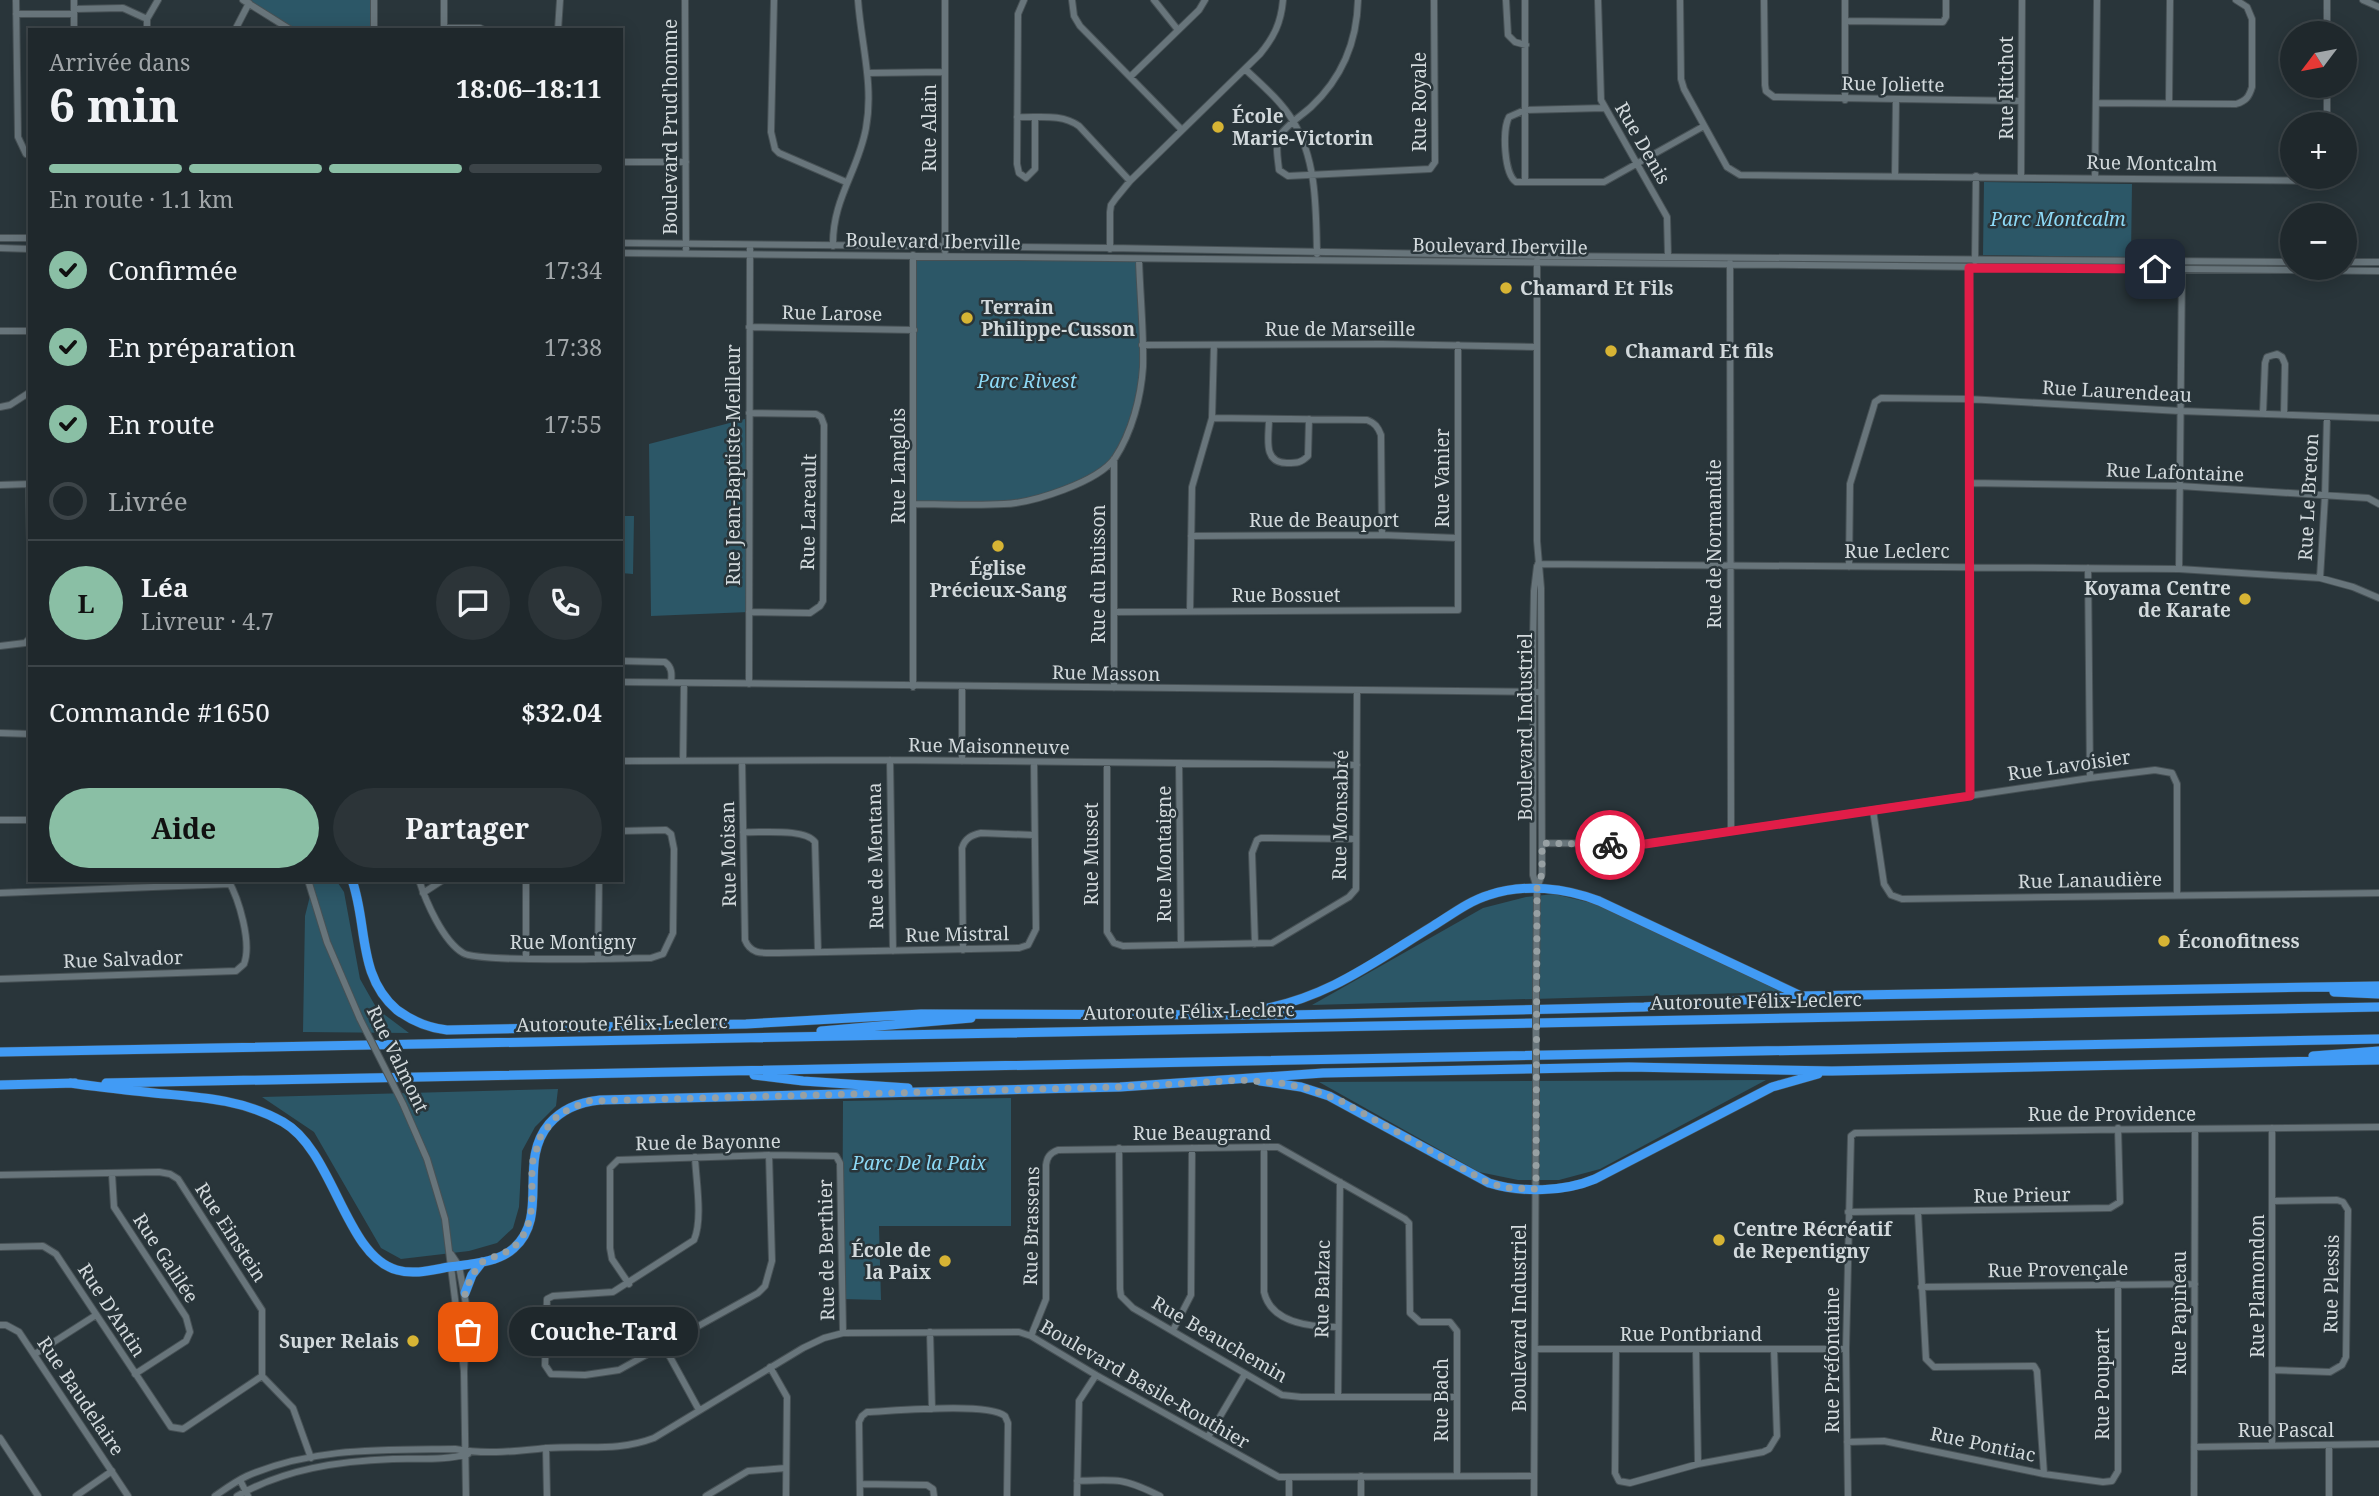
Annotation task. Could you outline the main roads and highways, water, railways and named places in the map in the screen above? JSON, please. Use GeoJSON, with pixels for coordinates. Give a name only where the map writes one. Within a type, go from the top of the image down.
{"type":"FeatureCollection","features":[{"type":"Feature","properties":{"kind":"highway"},"geometry":{"type":"LineString","coordinates":[[352,882],[367,960],[383,996],[400,1012],[417,1022],[434,1028],[460,1030],[781,1023],[914,1014],[1292,1015],[1634,1007],[1800,996],[2379,986]]}},
{"type":"Feature","properties":{"kind":"highway"},"geometry":{"type":"LineString","coordinates":[[1233,1014],[1280,1006],[1314,996],[1359,972],[1478,899],[1497,892],[1537,888],[1599,901],[1800,996]]}},
{"type":"Feature","properties":{"kind":"highway"},"geometry":{"type":"LineString","coordinates":[[2276,988],[2379,994]]}},
{"type":"Feature","properties":{"kind":"highway","name":"Autoroute Félix-Leclerc"},"geometry":{"type":"LineString","coordinates":[[0,1052],[2379,1007]]}},
{"type":"Feature","properties":{"kind":"highway"},"geometry":{"type":"LineString","coordinates":[[762,1038],[873,1025],[1015,1015]]}},
{"type":"Feature","properties":{"kind":"highway"},"geometry":{"type":"LineString","coordinates":[[0,1084],[2379,1039]]}},
{"type":"Feature","properties":{"kind":"highway"},"geometry":{"type":"LineString","coordinates":[[2231,1063],[2379,1051]]}},
{"type":"Feature","properties":{"kind":"highway"},"geometry":{"type":"LineString","coordinates":[[70,1083],[208,1098],[245,1106],[274,1118],[296,1131],[311,1149],[362,1241],[375,1257],[385,1265],[401,1271],[415,1272],[482,1262],[510,1251],[525,1235],[532,1212],[532,1164],[538,1141],[554,1119],[577,1105],[593,1101],[1120,1087],[1312,1073],[1629,1067],[1832,1071],[2379,1060]]}},
{"type":"Feature","properties":{"kind":"highway"},"geometry":{"type":"LineString","coordinates":[[721,1071],[803,1081],[940,1090]]}},
{"type":"Feature","properties":{"kind":"highway"},"geometry":{"type":"LineString","coordinates":[[1240,1080],[1281,1083],[1319,1092],[1345,1103],[1482,1181],[1501,1187],[1536,1189],[1567,1187],[1590,1181],[1772,1087],[1832,1071]]}},
{"type":"Feature","properties":{"kind":"highway"},"geometry":{"type":"LineString","coordinates":[[465,1293],[472,1275],[482,1262]]}},
{"type":"Feature","properties":{"kind":"place","name":"École Marie-Victorin"},"geometry":{"type":"Point","coordinates":[1218,127]}},
{"type":"Feature","properties":{"kind":"place","name":"Chamard Et Fils"},"geometry":{"type":"Point","coordinates":[1506,288]}},
{"type":"Feature","properties":{"kind":"place","name":"Terrain Philippe-Cusson"},"geometry":{"type":"Point","coordinates":[967,318]}},
{"type":"Feature","properties":{"kind":"place","name":"Chamard Et fils"},"geometry":{"type":"Point","coordinates":[1611,351]}},
{"type":"Feature","properties":{"kind":"place","name":"Église Précieux-Sang"},"geometry":{"type":"Point","coordinates":[998,546]}},
{"type":"Feature","properties":{"kind":"place","name":"Koyama Centre de Karate"},"geometry":{"type":"Point","coordinates":[2245,599]}},
{"type":"Feature","properties":{"kind":"place","name":"Éconofitness"},"geometry":{"type":"Point","coordinates":[2164,941]}},
{"type":"Feature","properties":{"kind":"place","name":"Centre Récréatif de Repentigny"},"geometry":{"type":"Point","coordinates":[1719,1240]}},
{"type":"Feature","properties":{"kind":"place","name":"École de la Paix"},"geometry":{"type":"Point","coordinates":[945,1261]}},
{"type":"Feature","properties":{"kind":"place","name":"Couche-Tard"},"geometry":{"type":"Point","coordinates":[468,1332]}},
{"type":"Feature","properties":{"kind":"place","name":"Super Relais"},"geometry":{"type":"Point","coordinates":[413,1341]}},
{"type":"Feature","properties":{"kind":"park label","name":"Parc Montcalm"},"geometry":{"type":"Point","coordinates":[2058,219]}},
{"type":"Feature","properties":{"kind":"park label","name":"Parc Rivest"},"geometry":{"type":"Point","coordinates":[1027,381]}},
{"type":"Feature","properties":{"kind":"park label","name":"Parc De la Paix"},"geometry":{"type":"Point","coordinates":[919,1163]}}]}
